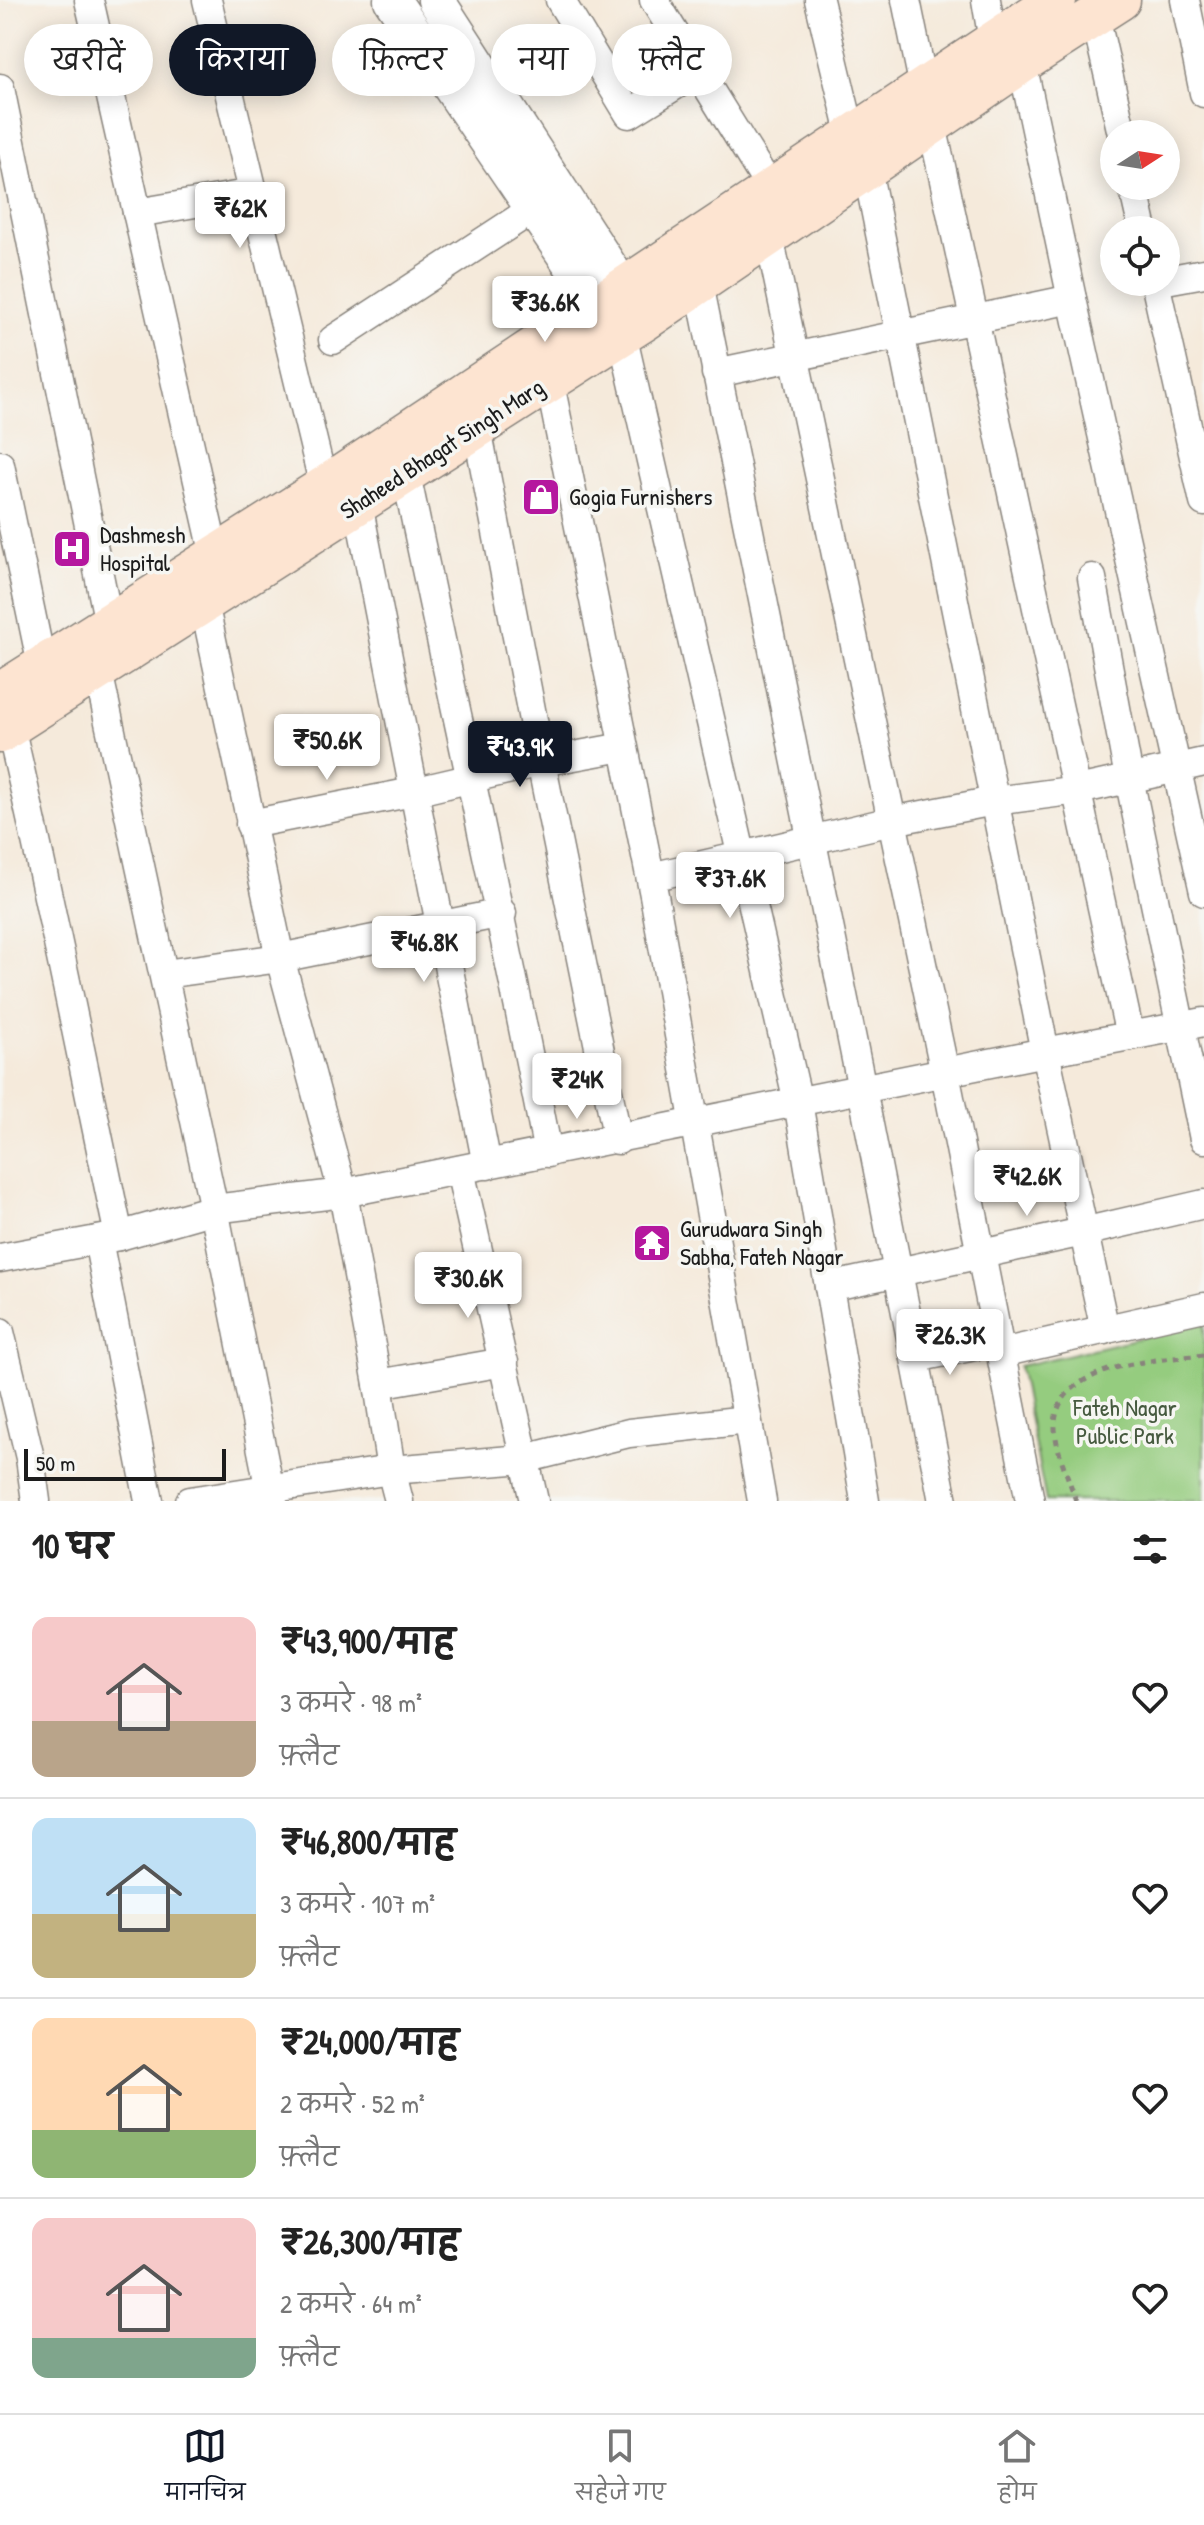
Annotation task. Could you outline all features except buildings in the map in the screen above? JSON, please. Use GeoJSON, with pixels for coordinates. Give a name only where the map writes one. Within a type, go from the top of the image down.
{"type":"FeatureCollection","features":[{"type":"Feature","properties":{"kind":"main road","name":"Shaheed Bhagat Singh Marg"},"geometry":{"type":"LineString","coordinates":[[1007,52],[1056,0]]}},
{"type":"Feature","properties":{"kind":"main road","name":"Shaheed Bhagat Singh Marg"},"geometry":{"type":"LineString","coordinates":[[3,717],[98,671],[204,603],[341,496],[622,312],[699,284],[769,236],[860,153],[1007,52],[1107,8]]}},
{"type":"Feature","properties":{"kind":"main road","name":"Shaheed Bhagat Singh Marg"},"geometry":{"type":"LineString","coordinates":[[3,717],[42,666],[215,556],[341,496],[406,474],[549,379],[622,312],[772,191],[860,153]]}},
{"type":"Feature","properties":{"kind":"street"},"geometry":{"type":"LineString","coordinates":[[89,0],[215,556]]}},
{"type":"Feature","properties":{"kind":"street"},"geometry":{"type":"LineString","coordinates":[[207,0],[253,193],[341,496],[413,792],[439,926],[504,1362],[534,1501]]}},
{"type":"Feature","properties":{"kind":"street"},"geometry":{"type":"LineString","coordinates":[[392,0],[533,209],[622,312]]}},
{"type":"Feature","properties":{"kind":"street"},"geometry":{"type":"LineString","coordinates":[[436,0],[622,312],[798,1102],[865,1501]]}},
{"type":"Feature","properties":{"kind":"street"},"geometry":{"type":"LineString","coordinates":[[560,0],[612,86]]}},
{"type":"Feature","properties":{"kind":"street"},"geometry":{"type":"LineString","coordinates":[[654,0],[669,24]]}},
{"type":"Feature","properties":{"kind":"street"},"geometry":{"type":"LineString","coordinates":[[819,0],[860,153],[901,335],[1045,1052],[1105,1330]]}},
{"type":"Feature","properties":{"kind":"street"},"geometry":{"type":"LineString","coordinates":[[906,0],[1130,1036]]}},
{"type":"Feature","properties":{"kind":"street"},"geometry":{"type":"LineString","coordinates":[[986,0],[1007,52],[1190,764],[1204,892]]}},
{"type":"Feature","properties":{"kind":"street"},"geometry":{"type":"LineString","coordinates":[[1185,0],[1203,82]]}},
{"type":"Feature","properties":{"kind":"street"},"geometry":{"type":"LineString","coordinates":[[1107,8],[1120,120]]}},
{"type":"Feature","properties":{"kind":"street"},"geometry":{"type":"LineString","coordinates":[[0,88],[109,624]]}},
{"type":"Feature","properties":{"kind":"street"},"geometry":{"type":"LineString","coordinates":[[618,96],[629,114],[658,96]]}},
{"type":"Feature","properties":{"kind":"street"},"geometry":{"type":"LineString","coordinates":[[713,96],[772,191]]}},
{"type":"Feature","properties":{"kind":"street"},"geometry":{"type":"LineString","coordinates":[[137,213],[253,193]]}},
{"type":"Feature","properties":{"kind":"street"},"geometry":{"type":"LineString","coordinates":[[333,340],[533,209]]}},
{"type":"Feature","properties":{"kind":"street"},"geometry":{"type":"LineString","coordinates":[[769,236],[981,1255],[988,1350],[1030,1501]]}},
{"type":"Feature","properties":{"kind":"street"},"geometry":{"type":"LineString","coordinates":[[1180,277],[1204,273]]}},
{"type":"Feature","properties":{"kind":"street"},"geometry":{"type":"LineString","coordinates":[[699,284],[943,1501]]}},
{"type":"Feature","properties":{"kind":"street"},"geometry":{"type":"LineString","coordinates":[[1158,296],[1203,495]]}},
{"type":"Feature","properties":{"kind":"street"},"geometry":{"type":"LineString","coordinates":[[716,373],[1072,299]]}},
{"type":"Feature","properties":{"kind":"street"},"geometry":{"type":"LineString","coordinates":[[549,379],[651,877],[762,1501]]}},
{"type":"Feature","properties":{"kind":"street"},"geometry":{"type":"LineString","coordinates":[[477,428],[618,1140]]}},
{"type":"Feature","properties":{"kind":"street"},"geometry":{"type":"LineString","coordinates":[[0,465],[42,666]]}},
{"type":"Feature","properties":{"kind":"street"},"geometry":{"type":"LineString","coordinates":[[406,474],[470,780],[502,913],[548,1153]]}},
{"type":"Feature","properties":{"kind":"street"},"geometry":{"type":"LineString","coordinates":[[1092,578],[1129,778],[1192,1024],[1204,1139]]}},
{"type":"Feature","properties":{"kind":"street"},"geometry":{"type":"LineString","coordinates":[[204,603],[280,958],[343,1193],[399,1501]]}},
{"type":"Feature","properties":{"kind":"street"},"geometry":{"type":"LineString","coordinates":[[98,671],[214,1209],[270,1494]]}},
{"type":"Feature","properties":{"kind":"street"},"geometry":{"type":"LineString","coordinates":[[3,717],[47,882],[149,1501]]}},
{"type":"Feature","properties":{"kind":"street"},"geometry":{"type":"LineString","coordinates":[[250,824],[623,747]]}},
{"type":"Feature","properties":{"kind":"street"},"geometry":{"type":"LineString","coordinates":[[651,877],[892,821],[994,801],[1078,790],[1190,764]]}},
{"type":"Feature","properties":{"kind":"street"},"geometry":{"type":"LineString","coordinates":[[164,974],[280,958],[502,913]]}},
{"type":"Feature","properties":{"kind":"street"},"geometry":{"type":"LineString","coordinates":[[0,1258],[108,1238],[214,1209],[343,1193],[1192,1024]]}},
{"type":"Feature","properties":{"kind":"street"},"geometry":{"type":"LineString","coordinates":[[829,1287],[1204,1204]]}},
{"type":"Feature","properties":{"kind":"street"},"geometry":{"type":"LineString","coordinates":[[915,1358],[988,1350],[1105,1330],[1204,1307]]}},
{"type":"Feature","properties":{"kind":"street"},"geometry":{"type":"LineString","coordinates":[[0,1332],[30,1458],[36,1501]]}},
{"type":"Feature","properties":{"kind":"street"},"geometry":{"type":"LineString","coordinates":[[378,1384],[504,1362]]}},
{"type":"Feature","properties":{"kind":"street"},"geometry":{"type":"LineString","coordinates":[[190,1501],[270,1494],[391,1470],[524,1459],[629,1433],[747,1420]]}},
{"type":"Feature","properties":{"kind":"path"},"geometry":{"type":"LineString","coordinates":[[1076,1501],[1055,1428],[1058,1411],[1066,1396],[1083,1380],[1104,1371],[1204,1355]]}},
{"type":"Feature","properties":{"kind":"green space","name":"Fateh Nagar Public Park"},"geometry":{"type":"Polygon","coordinates":[[[1204,1323],[1204,1501],[1046,1501],[1019,1366],[1204,1323]]]}},
{"type":"Feature","properties":{"kind":"place","name":"Gogia Furnishers"},"geometry":{"type":"Point","coordinates":[541,497]}},
{"type":"Feature","properties":{"kind":"place","name":"Dashmesh Hospital"},"geometry":{"type":"Point","coordinates":[72,549]}},
{"type":"Feature","properties":{"kind":"place","name":"Gurudwara Singh Sabha, Fateh Nagar"},"geometry":{"type":"Point","coordinates":[652,1243]}}]}
